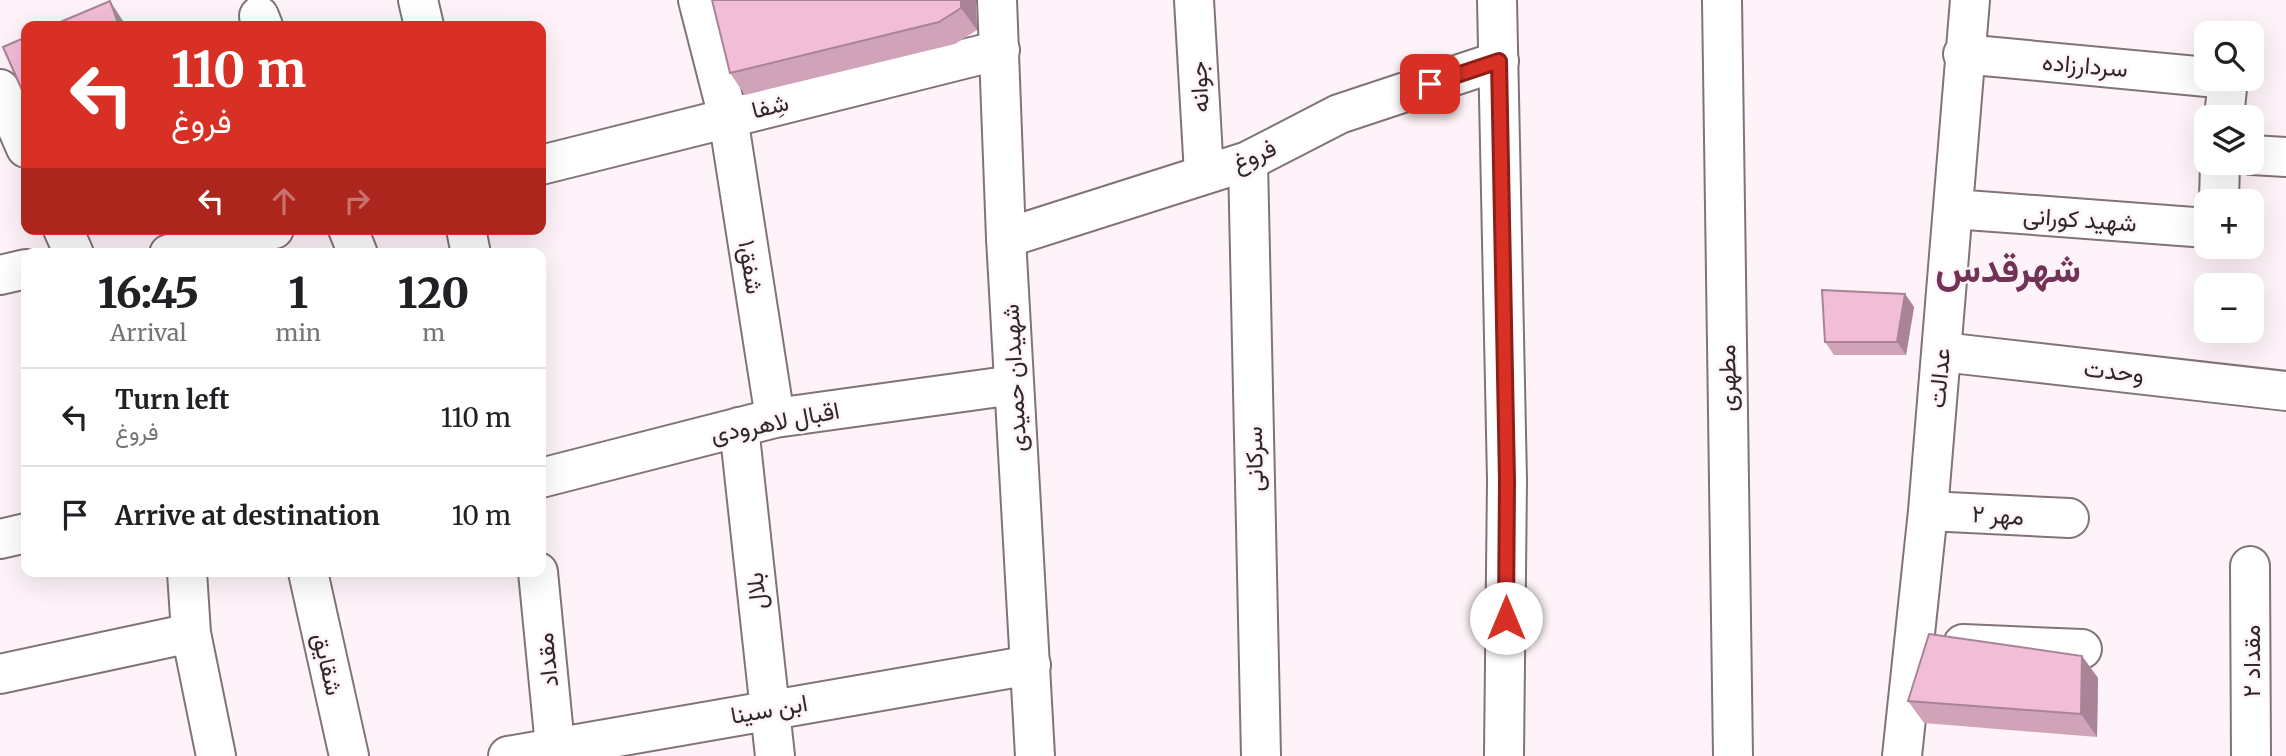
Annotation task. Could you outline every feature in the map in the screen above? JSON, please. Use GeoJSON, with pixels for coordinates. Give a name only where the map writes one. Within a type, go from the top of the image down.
{"type":"FeatureCollection","features":[{"type":"Feature","properties":{"kind":"street"},"geometry":{"type":"LineString","coordinates":[[418,0],[423,21]]}},
{"type":"Feature","properties":{"kind":"street","name":"۱شفق"},"geometry":{"type":"LineString","coordinates":[[698,0],[727,117],[775,418]]}},
{"type":"Feature","properties":{"kind":"street","name":"شهیدان حمیدی"},"geometry":{"type":"LineString","coordinates":[[997,0],[1006,238],[1035,756]]}},
{"type":"Feature","properties":{"kind":"street","name":"جوانه"},"geometry":{"type":"LineString","coordinates":[[1194,0],[1204,174]]}},
{"type":"Feature","properties":{"kind":"street"},"geometry":{"type":"LineString","coordinates":[[1497,0],[1507,480],[1504,756]]}},
{"type":"Feature","properties":{"kind":"street","name":"مطهری"},"geometry":{"type":"LineString","coordinates":[[1722,0],[1733,756]]}},
{"type":"Feature","properties":{"kind":"street","name":"عدالت"},"geometry":{"type":"LineString","coordinates":[[1902,756],[1928,511],[1963,54],[1970,0]]}},
{"type":"Feature","properties":{"kind":"street","name":"شِفا"},"geometry":{"type":"LineString","coordinates":[[546,165],[1000,50]]}},
{"type":"Feature","properties":{"kind":"street","name":"سردارزاده"},"geometry":{"type":"LineString","coordinates":[[1963,54],[2194,76]]}},
{"type":"Feature","properties":{"kind":"street","name":"فروغ"},"geometry":{"type":"LineString","coordinates":[[1006,238],[1248,161],[1339,114],[1499,61]]}},
{"type":"Feature","properties":{"kind":"street"},"geometry":{"type":"LineString","coordinates":[[1,92],[21,137]]}},
{"type":"Feature","properties":{"kind":"street"},"geometry":{"type":"LineString","coordinates":[[2264,156],[2286,158]]}},
{"type":"Feature","properties":{"kind":"street","name":"سرکانی"},"geometry":{"type":"LineString","coordinates":[[1248,161],[1261,756]]}},
{"type":"Feature","properties":{"kind":"street","name":"شهید کورانی"},"geometry":{"type":"LineString","coordinates":[[1953,209],[2194,227]]}},
{"type":"Feature","properties":{"kind":"street"},"geometry":{"type":"LineString","coordinates":[[194,248],[249,235]]}},
{"type":"Feature","properties":{"kind":"street"},"geometry":{"type":"LineString","coordinates":[[0,275],[21,270]]}},
{"type":"Feature","properties":{"kind":"street","name":"وحدت"},"geometry":{"type":"LineString","coordinates":[[1942,352],[2286,391]]}},
{"type":"Feature","properties":{"kind":"street","name":"اقبال لاهرودی"},"geometry":{"type":"LineString","coordinates":[[546,477],[775,418],[1014,385]]}},
{"type":"Feature","properties":{"kind":"street","name":"بلال"},"geometry":{"type":"LineString","coordinates":[[739,427],[775,756]]}},
{"type":"Feature","properties":{"kind":"street","name":"مهر ۲"},"geometry":{"type":"LineString","coordinates":[[1928,511],[2068,518]]}},
{"type":"Feature","properties":{"kind":"street"},"geometry":{"type":"LineString","coordinates":[[0,539],[21,534]]}},
{"type":"Feature","properties":{"kind":"street","name":"مقداد ۲"},"geometry":{"type":"LineString","coordinates":[[2250,566],[2251,756]]}},
{"type":"Feature","properties":{"kind":"street"},"geometry":{"type":"LineString","coordinates":[[188,577],[191,633],[216,756]]}},
{"type":"Feature","properties":{"kind":"street","name":"شقایق"},"geometry":{"type":"LineString","coordinates":[[309,577],[349,756]]}},
{"type":"Feature","properties":{"kind":"street","name":"مقداد"},"geometry":{"type":"LineString","coordinates":[[539,577],[556,751]]}},
{"type":"Feature","properties":{"kind":"street"},"geometry":{"type":"LineString","coordinates":[[0,674],[191,633]]}},
{"type":"Feature","properties":{"kind":"street"},"geometry":{"type":"LineString","coordinates":[[1915,642],[2082,649]]}},
{"type":"Feature","properties":{"kind":"street","name":"ابن سینا"},"geometry":{"type":"LineString","coordinates":[[508,756],[556,751],[769,709],[1031,665]]}},
{"type":"Feature","properties":{"kind":"building"},"geometry":{"type":"Polygon","coordinates":[[[712,0],[961,0],[961,8],[939,22],[730,73],[712,0]]]}},
{"type":"Feature","properties":{"kind":"building"},"geometry":{"type":"Polygon","coordinates":[[[110,1],[117,21],[63,21],[110,1]]]}},
{"type":"Feature","properties":{"kind":"building"},"geometry":{"type":"Polygon","coordinates":[[[21,39],[21,88],[3,47],[21,39]]]}},
{"type":"Feature","properties":{"kind":"building"},"geometry":{"type":"Polygon","coordinates":[[[1822,290],[1905,294],[1897,342],[1825,342],[1822,290]]]}},
{"type":"Feature","properties":{"kind":"building"},"geometry":{"type":"Polygon","coordinates":[[[1929,634],[2082,656],[2081,714],[1908,701],[1929,634]]]}},
{"type":"Feature","properties":{"kind":"district","name":"شهرقدس"},"geometry":{"type":"Point","coordinates":[2008,268]}},
{"type":"Feature","properties":{"kind":"route"},"geometry":{"type":"LineString","coordinates":[[1430,84],[1499,61],[1507,480],[1506,618]]}}]}
